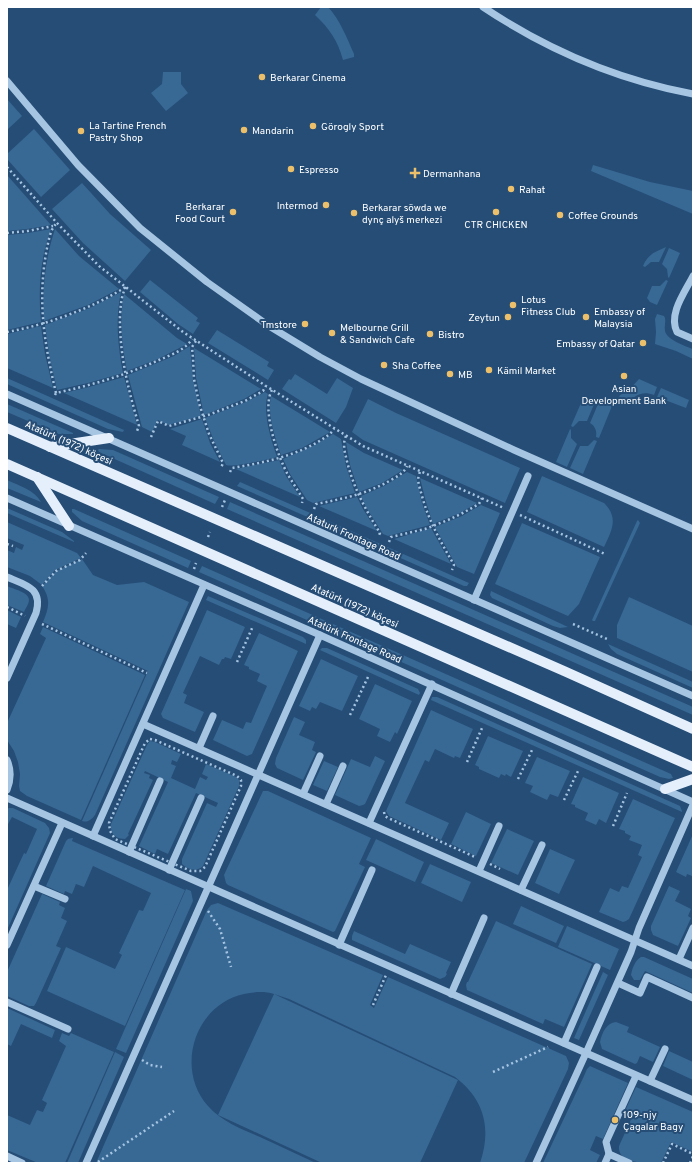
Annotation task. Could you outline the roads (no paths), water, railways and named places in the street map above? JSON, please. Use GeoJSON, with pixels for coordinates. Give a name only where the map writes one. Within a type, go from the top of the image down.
{"type":"FeatureCollection","features":[{"type":"Feature","properties":{"kind":"main road","name":"Atatürk (1972) köçesi"},"geometry":{"type":"LineString","coordinates":[[7,428],[564,671],[693,729]]}},
{"type":"Feature","properties":{"kind":"main road"},"geometry":{"type":"LineString","coordinates":[[50,447],[109,438]]}},
{"type":"Feature","properties":{"kind":"main road","name":"Atatürk (1972) köçesi"},"geometry":{"type":"LineString","coordinates":[[7,464],[693,767]]}},
{"type":"Feature","properties":{"kind":"main road"},"geometry":{"type":"LineString","coordinates":[[36,477],[69,526]]}},
{"type":"Feature","properties":{"kind":"main road"},"geometry":{"type":"LineString","coordinates":[[665,789],[693,779]]}},
{"type":"Feature","properties":{"kind":"street"},"geometry":{"type":"LineString","coordinates":[[483,7],[503,21],[535,39],[604,70],[651,85],[693,94]]}},
{"type":"Feature","properties":{"kind":"street"},"geometry":{"type":"LineString","coordinates":[[7,81],[78,165],[140,228],[207,282],[269,326],[320,357],[361,379],[514,450],[693,529]]}},
{"type":"Feature","properties":{"kind":"street"},"geometry":{"type":"LineString","coordinates":[[693,276],[676,310],[674,322],[677,332],[693,339]]}},
{"type":"Feature","properties":{"kind":"street","name":"Ataturk Frontage Road"},"geometry":{"type":"LineString","coordinates":[[7,394],[693,696]]}},
{"type":"Feature","properties":{"kind":"street"},"geometry":{"type":"LineString","coordinates":[[474,600],[528,476]]}},
{"type":"Feature","properties":{"kind":"street","name":"Atatürk Frontage Road"},"geometry":{"type":"LineString","coordinates":[[7,498],[204,585],[320,634],[693,803]]}},
{"type":"Feature","properties":{"kind":"street"},"geometry":{"type":"LineString","coordinates":[[7,577],[33,588],[38,597],[38,603],[36,613],[7,678]]}},
{"type":"Feature","properties":{"kind":"street"},"geometry":{"type":"LineString","coordinates":[[93,836],[204,585]]}},
{"type":"Feature","properties":{"kind":"street"},"geometry":{"type":"LineString","coordinates":[[86,1163],[320,634]]}},
{"type":"Feature","properties":{"kind":"street"},"geometry":{"type":"LineString","coordinates":[[369,823],[432,684]]}},
{"type":"Feature","properties":{"kind":"street"},"geometry":{"type":"LineString","coordinates":[[199,748],[213,716]]}},
{"type":"Feature","properties":{"kind":"street"},"geometry":{"type":"LineString","coordinates":[[143,724],[693,966]]}},
{"type":"Feature","properties":{"kind":"street"},"geometry":{"type":"LineString","coordinates":[[303,794],[320,756]]}},
{"type":"Feature","properties":{"kind":"street"},"geometry":{"type":"LineString","coordinates":[[7,760],[10,774],[9,786],[7,790]]}},
{"type":"Feature","properties":{"kind":"street"},"geometry":{"type":"LineString","coordinates":[[326,804],[343,766]]}},
{"type":"Feature","properties":{"kind":"street"},"geometry":{"type":"LineString","coordinates":[[129,852],[160,781]]}},
{"type":"Feature","properties":{"kind":"street"},"geometry":{"type":"LineString","coordinates":[[7,798],[693,1100]]}},
{"type":"Feature","properties":{"kind":"street"},"geometry":{"type":"LineString","coordinates":[[169,870],[201,798]]}},
{"type":"Feature","properties":{"kind":"street"},"geometry":{"type":"LineString","coordinates":[[536,1163],[618,983],[639,928],[693,803]]}},
{"type":"Feature","properties":{"kind":"street"},"geometry":{"type":"LineString","coordinates":[[7,945],[62,823]]}},
{"type":"Feature","properties":{"kind":"street"},"geometry":{"type":"LineString","coordinates":[[478,871],[499,826]]}},
{"type":"Feature","properties":{"kind":"street"},"geometry":{"type":"LineString","coordinates":[[522,890],[542,845]]}},
{"type":"Feature","properties":{"kind":"street"},"geometry":{"type":"LineString","coordinates":[[339,945],[372,870]]}},
{"type":"Feature","properties":{"kind":"street"},"geometry":{"type":"LineString","coordinates":[[34,886],[65,899]]}},
{"type":"Feature","properties":{"kind":"street"},"geometry":{"type":"LineString","coordinates":[[451,994],[484,918]]}},
{"type":"Feature","properties":{"kind":"street"},"geometry":{"type":"LineString","coordinates":[[679,960],[693,928]]}},
{"type":"Feature","properties":{"kind":"street"},"geometry":{"type":"LineString","coordinates":[[564,1043],[597,967]]}},
{"type":"Feature","properties":{"kind":"street"},"geometry":{"type":"LineString","coordinates":[[618,983],[640,993],[647,977],[693,998]]}},
{"type":"Feature","properties":{"kind":"street"},"geometry":{"type":"LineString","coordinates":[[7,1002],[68,1030]]}},
{"type":"Feature","properties":{"kind":"street"},"geometry":{"type":"LineString","coordinates":[[650,1081],[664,1049]]}},
{"type":"Feature","properties":{"kind":"street"},"geometry":{"type":"LineString","coordinates":[[605,1163],[609,1154],[606,1142],[636,1076]]}},
{"type":"Feature","properties":{"kind":"street"},"geometry":{"type":"LineString","coordinates":[[609,1154],[629,1163]]}},
{"type":"Feature","properties":{"kind":"street"},"geometry":{"type":"LineString","coordinates":[[7,1156],[22,1163]]}},
{"type":"Feature","properties":{"kind":"place","name":"Berkarar Cinema"},"geometry":{"type":"Point","coordinates":[262,77]}},
{"type":"Feature","properties":{"kind":"place","name":"Görogly Sport"},"geometry":{"type":"Point","coordinates":[313,126]}},
{"type":"Feature","properties":{"kind":"place","name":"Mandarin"},"geometry":{"type":"Point","coordinates":[244,130]}},
{"type":"Feature","properties":{"kind":"place","name":"La Tartine French Pastry Shop"},"geometry":{"type":"Point","coordinates":[81,131]}},
{"type":"Feature","properties":{"kind":"place","name":"Espresso"},"geometry":{"type":"Point","coordinates":[291,169]}},
{"type":"Feature","properties":{"kind":"place","name":"Dermanhana"},"geometry":{"type":"Point","coordinates":[415,173]}},
{"type":"Feature","properties":{"kind":"place","name":"Rahat"},"geometry":{"type":"Point","coordinates":[511,189]}},
{"type":"Feature","properties":{"kind":"place","name":"Intermod"},"geometry":{"type":"Point","coordinates":[326,205]}},
{"type":"Feature","properties":{"kind":"place","name":"Berkarar Food Court"},"geometry":{"type":"Point","coordinates":[233,212]}},
{"type":"Feature","properties":{"kind":"place","name":"CTR CHICKEN"},"geometry":{"type":"Point","coordinates":[496,212]}},
{"type":"Feature","properties":{"kind":"place","name":"Berkarar söwda we dynç alyš merkezi"},"geometry":{"type":"Point","coordinates":[354,213]}},
{"type":"Feature","properties":{"kind":"place","name":"Coffee Grounds"},"geometry":{"type":"Point","coordinates":[560,215]}},
{"type":"Feature","properties":{"kind":"place","name":"Lotus Fitness Club"},"geometry":{"type":"Point","coordinates":[513,305]}},
{"type":"Feature","properties":{"kind":"place","name":"Zeytun"},"geometry":{"type":"Point","coordinates":[508,317]}},
{"type":"Feature","properties":{"kind":"place","name":"Embassy of Malaysia"},"geometry":{"type":"Point","coordinates":[586,317]}},
{"type":"Feature","properties":{"kind":"place","name":"Tmstore"},"geometry":{"type":"Point","coordinates":[305,324]}},
{"type":"Feature","properties":{"kind":"place","name":"Melbourne Grill & Sandwich Cafe"},"geometry":{"type":"Point","coordinates":[332,333]}},
{"type":"Feature","properties":{"kind":"place","name":"Bistro"},"geometry":{"type":"Point","coordinates":[430,334]}},
{"type":"Feature","properties":{"kind":"place","name":"Embassy of Qatar"},"geometry":{"type":"Point","coordinates":[643,343]}},
{"type":"Feature","properties":{"kind":"place","name":"Sha Coffee"},"geometry":{"type":"Point","coordinates":[384,365]}},
{"type":"Feature","properties":{"kind":"place","name":"Kämil Market"},"geometry":{"type":"Point","coordinates":[489,370]}},
{"type":"Feature","properties":{"kind":"place","name":"MB"},"geometry":{"type":"Point","coordinates":[450,374]}},
{"type":"Feature","properties":{"kind":"place","name":"Asian Development Bank"},"geometry":{"type":"Point","coordinates":[624,376]}},
{"type":"Feature","properties":{"kind":"place","name":"109-njy Çagalar Bagy"},"geometry":{"type":"Point","coordinates":[615,1120]}}]}
